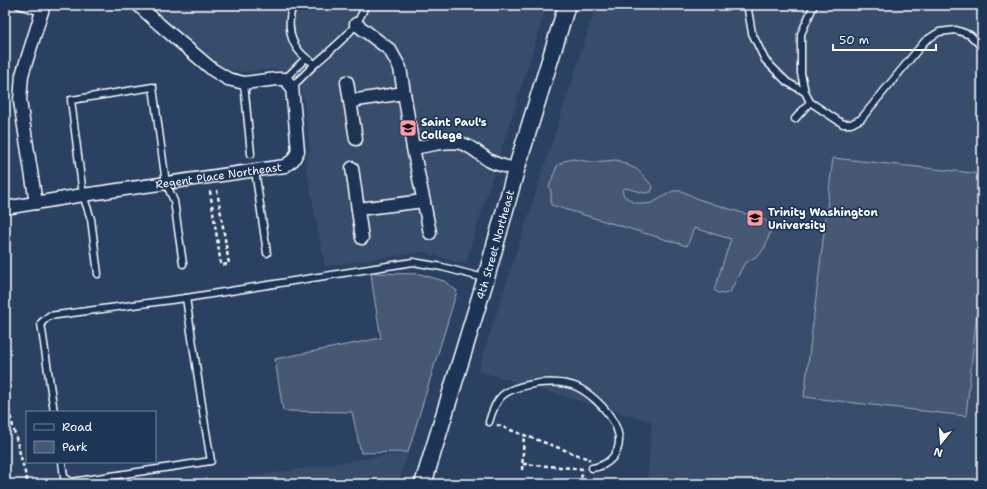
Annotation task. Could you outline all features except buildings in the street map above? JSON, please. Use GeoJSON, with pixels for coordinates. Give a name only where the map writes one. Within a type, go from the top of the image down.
{"type":"FeatureCollection","features":[{"type":"Feature","properties":{"kind":"street"},"geometry":{"type":"LineString","coordinates":[[138,5],[213,70],[228,79],[244,83],[277,79],[289,83]]}},
{"type":"Feature","properties":{"kind":"street","name":"4th Street Northeast"},"geometry":{"type":"LineString","coordinates":[[423,484],[486,278],[516,170],[567,5]]}},
{"type":"Feature","properties":{"kind":"street"},"geometry":{"type":"LineString","coordinates":[[36,203],[20,101],[22,75],[42,9]]}},
{"type":"Feature","properties":{"kind":"street"},"geometry":{"type":"LineString","coordinates":[[356,24],[390,50],[400,68],[430,233]]}},
{"type":"Feature","properties":{"kind":"street"},"geometry":{"type":"LineString","coordinates":[[347,82],[356,139]]}},
{"type":"Feature","properties":{"kind":"street","name":"Regent Place Northeast"},"geometry":{"type":"LineString","coordinates":[[5,208],[285,166],[293,160],[298,151],[289,83]]}},
{"type":"Feature","properties":{"kind":"street"},"geometry":{"type":"LineString","coordinates":[[350,101],[404,93]]}},
{"type":"Feature","properties":{"kind":"street"},"geometry":{"type":"LineString","coordinates":[[414,148],[448,142],[460,143],[473,148],[492,162],[516,170]]}},
{"type":"Feature","properties":{"kind":"street"},"geometry":{"type":"LineString","coordinates":[[352,168],[362,238]]}},
{"type":"Feature","properties":{"kind":"street"},"geometry":{"type":"LineString","coordinates":[[358,209],[424,201]]}},
{"type":"Feature","properties":{"kind":"lane"},"geometry":{"type":"LineString","coordinates":[[18,5],[42,9]]}},
{"type":"Feature","properties":{"kind":"lane"},"geometry":{"type":"LineString","coordinates":[[297,5],[290,12],[290,28],[294,43],[306,58],[316,64]]}},
{"type":"Feature","properties":{"kind":"lane"},"geometry":{"type":"LineString","coordinates":[[289,83],[316,64],[346,37],[356,24],[365,5]]}},
{"type":"Feature","properties":{"kind":"lane"},"geometry":{"type":"LineString","coordinates":[[749,5],[748,10],[752,33],[765,60],[787,82],[805,92]]}},
{"type":"Feature","properties":{"kind":"lane"},"geometry":{"type":"LineString","coordinates":[[814,5],[801,34],[801,73],[805,92],[810,102],[843,124],[851,124],[861,119],[925,42],[939,32],[956,30],[970,35],[982,47]]}},
{"type":"Feature","properties":{"kind":"lane"},"geometry":{"type":"LineString","coordinates":[[289,83],[306,58]]}},
{"type":"Feature","properties":{"kind":"lane"},"geometry":{"type":"LineString","coordinates":[[244,83],[251,154]]}},
{"type":"Feature","properties":{"kind":"lane"},"geometry":{"type":"LineString","coordinates":[[98,274],[91,219],[84,195],[71,100],[153,87],[166,183],[174,201],[183,264]]}},
{"type":"Feature","properties":{"kind":"lane"},"geometry":{"type":"LineString","coordinates":[[796,119],[810,102]]}},
{"type":"Feature","properties":{"kind":"lane"},"geometry":{"type":"LineString","coordinates":[[255,170],[267,253]]}},
{"type":"Feature","properties":{"kind":"lane"},"geometry":{"type":"LineString","coordinates":[[54,411],[41,323],[49,316],[186,298],[412,262],[442,267],[486,278]]}},
{"type":"Feature","properties":{"kind":"lane"},"geometry":{"type":"LineString","coordinates":[[62,463],[64,477],[71,482],[211,461],[186,298]]}},
{"type":"Feature","properties":{"kind":"lane"},"geometry":{"type":"LineString","coordinates":[[489,422],[491,413],[501,396],[516,387],[532,384],[557,383],[576,386],[592,396],[609,415],[619,434],[618,449],[616,454],[604,465],[598,468],[592,468]]}},
{"type":"Feature","properties":{"kind":"path"},"geometry":{"type":"LineString","coordinates":[[210,191],[221,265],[229,264],[217,190]]}},
{"type":"Feature","properties":{"kind":"path"},"geometry":{"type":"LineString","coordinates":[[5,396],[28,484]]}},
{"type":"Feature","properties":{"kind":"path"},"geometry":{"type":"LineString","coordinates":[[489,422],[588,459],[578,484]]}},
{"type":"Feature","properties":{"kind":"path"},"geometry":{"type":"LineString","coordinates":[[522,470],[524,435]]}},
{"type":"Feature","properties":{"kind":"path"},"geometry":{"type":"LineString","coordinates":[[523,464],[584,469]]}},
{"type":"Feature","properties":{"kind":"shaded area","name":"Saint Paul's College"},"geometry":{"type":"Polygon","coordinates":[[[149,5],[547,5],[465,264],[423,252],[325,266],[305,161],[310,149],[305,107],[300,84],[290,70],[271,69],[242,72],[220,67],[158,15],[149,5]]]}},
{"type":"Feature","properties":{"kind":"shaded area","name":"Trinity Washington University"},"geometry":{"type":"Polygon","coordinates":[[[596,5],[982,5],[982,484],[647,484],[652,422],[478,371],[596,5]]]}},
{"type":"Feature","properties":{"kind":"shaded area"},"geometry":{"type":"Polygon","coordinates":[[[408,452],[398,484],[206,484],[223,481],[408,452]]]}},
{"type":"Feature","properties":{"kind":"green space"},"geometry":{"type":"Polygon","coordinates":[[[833,158],[982,174],[982,264],[966,416],[804,397],[833,158]]]}},
{"type":"Feature","properties":{"kind":"green space"},"geometry":{"type":"Polygon","coordinates":[[[573,159],[592,162],[617,160],[636,169],[653,187],[651,192],[645,193],[626,188],[622,190],[624,196],[633,202],[643,204],[652,203],[673,191],[682,191],[698,199],[765,220],[769,224],[771,230],[765,247],[760,254],[744,264],[730,292],[724,294],[718,293],[714,290],[731,239],[694,228],[687,246],[551,205],[551,191],[549,187],[557,166],[564,161],[573,159]]]}},
{"type":"Feature","properties":{"kind":"green space"},"geometry":{"type":"Polygon","coordinates":[[[371,273],[420,274],[444,281],[457,291],[408,452],[361,453],[352,412],[283,411],[275,359],[381,338],[371,273]]]}},
{"type":"Feature","properties":{"kind":"place","name":"Saint Paul's College"},"geometry":{"type":"Point","coordinates":[408,128]}},
{"type":"Feature","properties":{"kind":"place","name":"Trinity Washington University"},"geometry":{"type":"Point","coordinates":[755,218]}}]}
